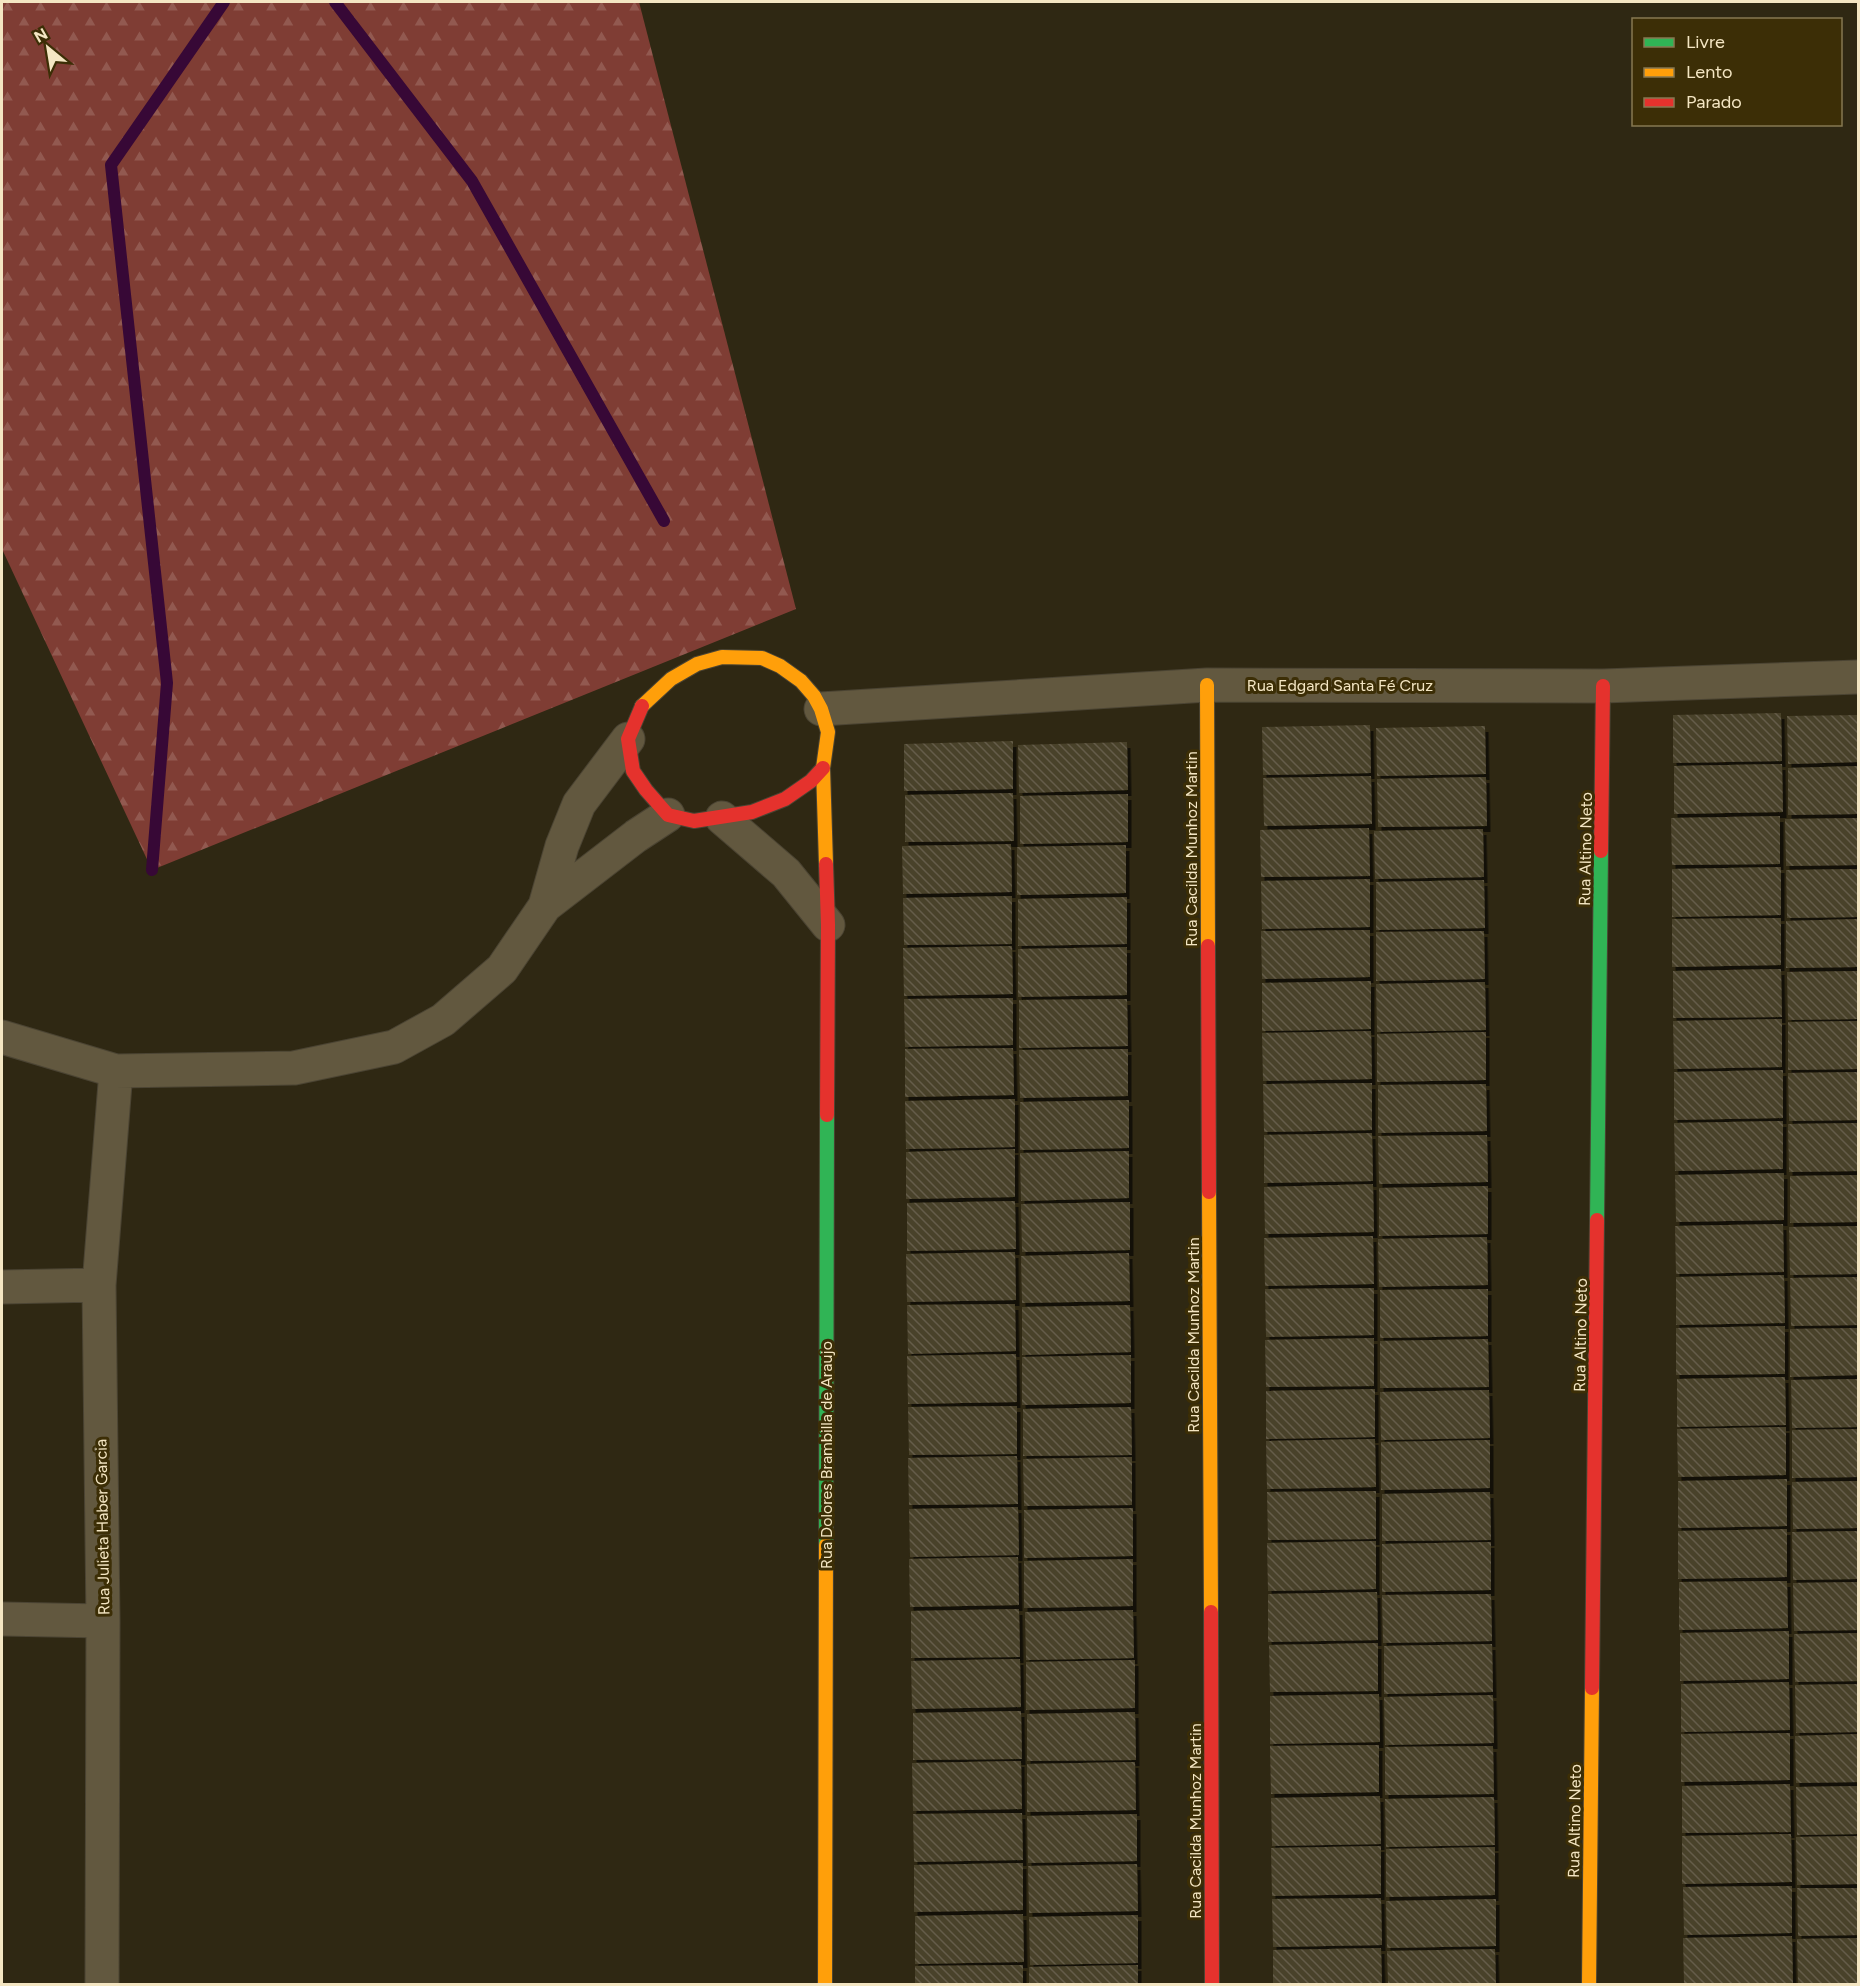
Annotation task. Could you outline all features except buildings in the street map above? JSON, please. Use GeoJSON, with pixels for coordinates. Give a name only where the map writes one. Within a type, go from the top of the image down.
{"type":"FeatureCollection","features":[{"type":"Feature","properties":{"kind":"street"},"geometry":{"type":"LineString","coordinates":[[545,906],[562,846],[579,804],[628,739],[642,705],[671,679],[697,664],[723,657],[762,658],[780,666],[801,681],[814,696],[821,709],[828,732],[823,768],[811,781],[785,799],[752,813],[694,821],[668,814],[646,790],[633,771],[628,739]]}},
{"type":"Feature","properties":{"kind":"street","name":"Rua Edgard Santa Fé Cruz"},"geometry":{"type":"LineString","coordinates":[[821,709],[1207,685],[1603,686],[1858,677]]}},
{"type":"Feature","properties":{"kind":"street","name":"Rua Cacilda Munhoz Martin"},"geometry":{"type":"LineString","coordinates":[[1207,685],[1212,1984]]}},
{"type":"Feature","properties":{"kind":"street","name":"Rua Altino Neto"},"geometry":{"type":"LineString","coordinates":[[1589,1984],[1603,686]]}},
{"type":"Feature","properties":{"kind":"street","name":"Rua Dolores Brambilla de Araujo"},"geometry":{"type":"LineString","coordinates":[[823,768],[828,925],[825,1984]]}},
{"type":"Feature","properties":{"kind":"street"},"geometry":{"type":"LineString","coordinates":[[2,1036],[116,1071],[294,1068],[394,1047],[443,1020],[502,969],[545,906],[668,814]]}},
{"type":"Feature","properties":{"kind":"street"},"geometry":{"type":"LineString","coordinates":[[722,818],[786,873],[828,925]]}},
{"type":"Feature","properties":{"kind":"street","name":"Rua Julieta Haber Garcia"},"geometry":{"type":"LineString","coordinates":[[102,1984],[104,1621],[99,1285],[116,1071]]}},
{"type":"Feature","properties":{"kind":"street"},"geometry":{"type":"LineString","coordinates":[[2,1287],[99,1285]]}},
{"type":"Feature","properties":{"kind":"street"},"geometry":{"type":"LineString","coordinates":[[2,1619],[104,1621]]}},
{"type":"Feature","properties":{"kind":"green space"},"geometry":{"type":"Polygon","coordinates":[[[2,2],[639,2],[796,609],[152,870],[2,549],[2,2]]]}},
{"type":"Feature","properties":{"kind":"waterway"},"geometry":{"type":"LineString","coordinates":[[152,870],[167,683],[111,165],[224,2]]}},
{"type":"Feature","properties":{"kind":"waterway"},"geometry":{"type":"LineString","coordinates":[[335,2],[472,181],[664,521]]}},
{"type":"Feature","properties":{"kind":"traffic: fast"},"geometry":{"type":"LineString","coordinates":[[1597,1220],[1601,851]]}},
{"type":"Feature","properties":{"kind":"traffic: fast"},"geometry":{"type":"LineString","coordinates":[[826,1545],[827,1115]]}},
{"type":"Feature","properties":{"kind":"traffic: slow"},"geometry":{"type":"LineString","coordinates":[[642,706],[671,679],[697,664],[722,657],[762,658],[780,666],[801,681],[814,696],[821,709],[828,732],[823,768],[826,864]]}},
{"type":"Feature","properties":{"kind":"traffic: slow"},"geometry":{"type":"LineString","coordinates":[[1207,685],[1208,946]]}},
{"type":"Feature","properties":{"kind":"traffic: slow"},"geometry":{"type":"LineString","coordinates":[[1209,1192],[1211,1612]]}},
{"type":"Feature","properties":{"kind":"traffic: slow"},"geometry":{"type":"LineString","coordinates":[[825,1984],[826,1545]]}},
{"type":"Feature","properties":{"kind":"traffic: slow"},"geometry":{"type":"LineString","coordinates":[[1589,1984],[1592,1688]]}},
{"type":"Feature","properties":{"kind":"traffic: jam"},"geometry":{"type":"LineString","coordinates":[[1601,851],[1603,686]]}},
{"type":"Feature","properties":{"kind":"traffic: jam"},"geometry":{"type":"LineString","coordinates":[[642,706],[628,739],[633,771],[668,815],[694,821],[752,812],[785,799],[811,781],[823,768]]}},
{"type":"Feature","properties":{"kind":"traffic: jam"},"geometry":{"type":"LineString","coordinates":[[826,864],[827,1115]]}},
{"type":"Feature","properties":{"kind":"traffic: jam"},"geometry":{"type":"LineString","coordinates":[[1208,946],[1209,1192]]}},
{"type":"Feature","properties":{"kind":"traffic: jam"},"geometry":{"type":"LineString","coordinates":[[1592,1688],[1597,1220]]}},
{"type":"Feature","properties":{"kind":"traffic: jam"},"geometry":{"type":"LineString","coordinates":[[1211,1612],[1212,1984]]}}]}
